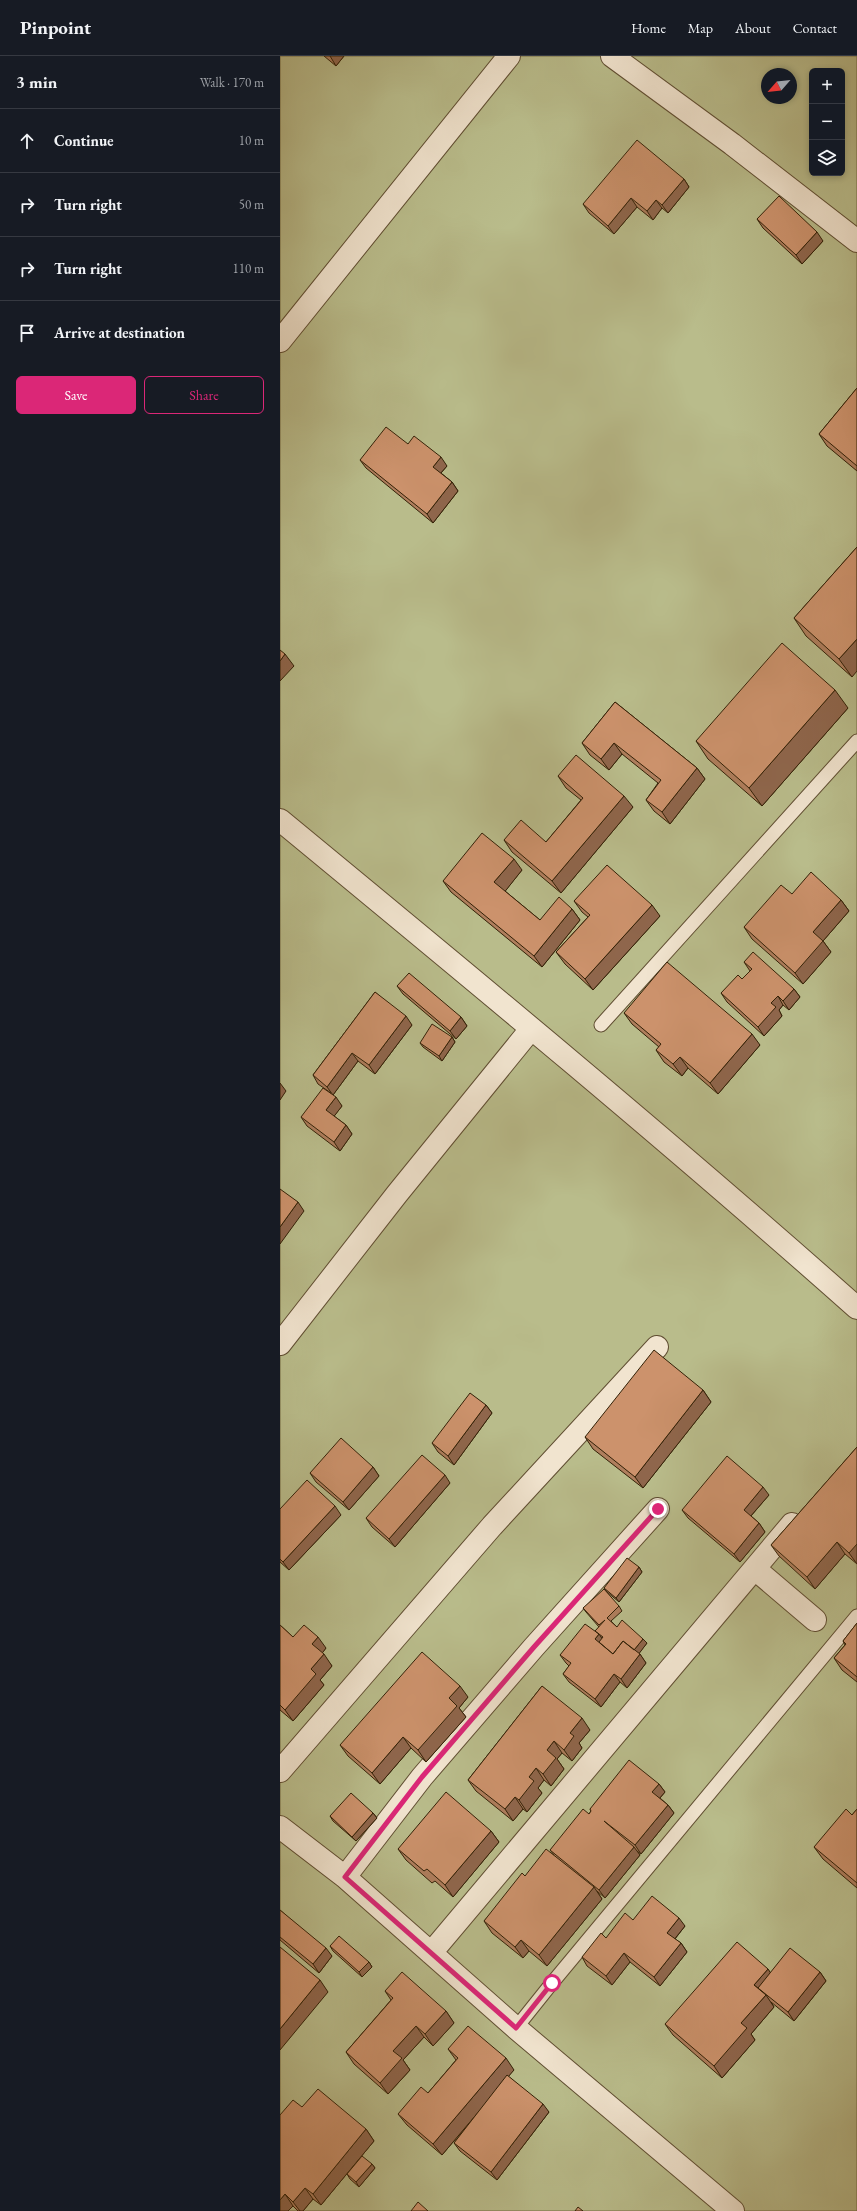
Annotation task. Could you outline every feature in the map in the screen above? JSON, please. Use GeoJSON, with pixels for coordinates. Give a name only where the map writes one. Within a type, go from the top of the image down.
{"type":"FeatureCollection","features":[{"type":"Feature","properties":{"kind":"street"},"geometry":{"type":"LineString","coordinates":[[280,340],[509,56]]}},
{"type":"Feature","properties":{"kind":"street"},"geometry":{"type":"LineString","coordinates":[[612,56],[738,148],[857,241]]}},
{"type":"Feature","properties":{"kind":"street"},"geometry":{"type":"LineString","coordinates":[[280,820],[768,1229],[857,1308]]}},
{"type":"Feature","properties":{"kind":"street"},"geometry":{"type":"LineString","coordinates":[[284,1330],[531,1029]]}},
{"type":"Feature","properties":{"kind":"street"},"geometry":{"type":"LineString","coordinates":[[280,1771],[492,1526],[657,1347]]}},
{"type":"Feature","properties":{"kind":"street"},"geometry":{"type":"LineString","coordinates":[[431,1953],[806,1508]]}},
{"type":"Feature","properties":{"kind":"street"},"geometry":{"type":"LineString","coordinates":[[345,1877],[422,1777],[534,1647],[658,1509]]}},
{"type":"Feature","properties":{"kind":"street"},"geometry":{"type":"LineString","coordinates":[[755,1569],[815,1620]]}},
{"type":"Feature","properties":{"kind":"street"},"geometry":{"type":"LineString","coordinates":[[280,1827],[345,1877],[516,2028],[733,2211]]}},
{"type":"Feature","properties":{"kind":"lane"},"geometry":{"type":"LineString","coordinates":[[602,1025],[857,741]]}},
{"type":"Feature","properties":{"kind":"lane"},"geometry":{"type":"LineString","coordinates":[[516,2028],[857,1616]]}},
{"type":"Feature","properties":{"kind":"green space"},"geometry":{"type":"Polygon","coordinates":[[[280,56],[857,56],[857,2211],[280,2211],[280,56]]]}},
{"type":"Feature","properties":{"kind":"building"},"geometry":{"type":"Polygon","coordinates":[[[637,140],[684,179],[662,205],[656,200],[647,211],[631,198],[608,226],[583,204],[637,140]]]}},
{"type":"Feature","properties":{"kind":"building"},"geometry":{"type":"Polygon","coordinates":[[[779,196],[817,232],[796,255],[757,219],[779,196]]]}},
{"type":"Feature","properties":{"kind":"building"},"geometry":{"type":"Polygon","coordinates":[[[857,388],[857,466],[819,434],[857,388]]]}},
{"type":"Feature","properties":{"kind":"building"},"geometry":{"type":"Polygon","coordinates":[[[386,427],[408,444],[414,436],[441,457],[433,467],[452,482],[427,514],[360,460],[386,427]]]}},
{"type":"Feature","properties":{"kind":"building"},"geometry":{"type":"Polygon","coordinates":[[[857,547],[857,639],[839,659],[794,618],[857,547]]]}},
{"type":"Feature","properties":{"kind":"building"},"geometry":{"type":"Polygon","coordinates":[[[782,643],[835,690],[749,788],[696,741],[782,643]]]}},
{"type":"Feature","properties":{"kind":"building"},"geometry":{"type":"Polygon","coordinates":[[[280,650],[285,654],[280,661],[280,650]]]}},
{"type":"Feature","properties":{"kind":"building"},"geometry":{"type":"Polygon","coordinates":[[[615,702],[697,768],[662,812],[646,800],[661,780],[614,743],[601,759],[582,743],[615,702]]]}},
{"type":"Feature","properties":{"kind":"building"},"geometry":{"type":"Polygon","coordinates":[[[576,755],[624,796],[552,881],[504,840],[521,820],[546,842],[583,798],[558,776],[576,755]]]}},
{"type":"Feature","properties":{"kind":"building"},"geometry":{"type":"Polygon","coordinates":[[[482,833],[514,859],[494,882],[540,920],[559,897],[572,909],[534,956],[443,881],[482,833]]]}},
{"type":"Feature","properties":{"kind":"building"},"geometry":{"type":"Polygon","coordinates":[[[607,865],[652,905],[585,979],[556,952],[590,915],[574,901],[607,865]]]}},
{"type":"Feature","properties":{"kind":"building"},"geometry":{"type":"Polygon","coordinates":[[[811,872],[841,900],[813,932],[823,941],[795,973],[744,927],[781,885],[792,894],[811,872]]]}},
{"type":"Feature","properties":{"kind":"building"},"geometry":{"type":"Polygon","coordinates":[[[753,952],[794,989],[783,1001],[778,996],[771,1003],[776,1007],[758,1027],[721,993],[738,975],[742,979],[752,969],[744,962],[753,952]]]}},
{"type":"Feature","properties":{"kind":"building"},"geometry":{"type":"Polygon","coordinates":[[[667,962],[752,1034],[710,1083],[680,1057],[673,1064],[656,1050],[661,1044],[624,1013],[667,962]]]}},
{"type":"Feature","properties":{"kind":"building"},"geometry":{"type":"Polygon","coordinates":[[[409,973],[461,1017],[450,1031],[397,986],[409,973]]]}},
{"type":"Feature","properties":{"kind":"building"},"geometry":{"type":"Polygon","coordinates":[[[375,992],[406,1016],[369,1065],[352,1053],[327,1087],[313,1075],[375,992]]]}},
{"type":"Feature","properties":{"kind":"building"},"geometry":{"type":"Polygon","coordinates":[[[432,1024],[452,1037],[439,1056],[420,1043],[432,1024]]]}},
{"type":"Feature","properties":{"kind":"building"},"geometry":{"type":"Polygon","coordinates":[[[323,1088],[336,1097],[326,1110],[346,1125],[334,1142],[301,1117],[323,1088]]]}},
{"type":"Feature","properties":{"kind":"building"},"geometry":{"type":"Polygon","coordinates":[[[280,1189],[298,1202],[280,1227],[280,1189]]]}},
{"type":"Feature","properties":{"kind":"building"},"geometry":{"type":"Polygon","coordinates":[[[654,1350],[703,1390],[635,1477],[585,1437],[654,1350]]]}},
{"type":"Feature","properties":{"kind":"building"},"geometry":{"type":"Polygon","coordinates":[[[470,1393],[486,1405],[448,1456],[432,1443],[470,1393]]]}},
{"type":"Feature","properties":{"kind":"building"},"geometry":{"type":"Polygon","coordinates":[[[341,1438],[373,1467],[343,1502],[310,1473],[341,1438]]]}},
{"type":"Feature","properties":{"kind":"building"},"geometry":{"type":"Polygon","coordinates":[[[857,1447],[857,1544],[849,1553],[837,1542],[807,1577],[771,1545],[857,1447]]]}},
{"type":"Feature","properties":{"kind":"building"},"geometry":{"type":"Polygon","coordinates":[[[422,1455],[445,1475],[389,1539],[366,1518],[422,1455]]]}},
{"type":"Feature","properties":{"kind":"building"},"geometry":{"type":"Polygon","coordinates":[[[727,1456],[763,1487],[744,1510],[759,1523],[734,1554],[682,1510],[727,1456]]]}},
{"type":"Feature","properties":{"kind":"building"},"geometry":{"type":"Polygon","coordinates":[[[307,1480],[335,1506],[283,1562],[280,1559],[280,1509],[307,1480]]]}},
{"type":"Feature","properties":{"kind":"building"},"geometry":{"type":"Polygon","coordinates":[[[627,1558],[639,1567],[616,1598],[604,1588],[627,1558]]]}},
{"type":"Feature","properties":{"kind":"building"},"geometry":{"type":"Polygon","coordinates":[[[604,1589],[619,1606],[607,1618],[617,1627],[622,1620],[643,1639],[634,1650],[623,1641],[613,1654],[599,1642],[603,1637],[595,1631],[605,1620],[599,1625],[583,1608],[604,1589]]]}},
{"type":"Feature","properties":{"kind":"building"},"geometry":{"type":"Polygon","coordinates":[[[857,1623],[857,1677],[834,1658],[846,1644],[843,1641],[857,1623]]]}},
{"type":"Feature","properties":{"kind":"building"},"geometry":{"type":"Polygon","coordinates":[[[585,1624],[599,1634],[595,1639],[613,1654],[623,1641],[640,1654],[621,1679],[614,1674],[595,1699],[563,1674],[571,1663],[560,1655],[585,1624]]]}},
{"type":"Feature","properties":{"kind":"building"},"geometry":{"type":"Polygon","coordinates":[[[280,1625],[293,1637],[304,1625],[318,1637],[312,1644],[324,1654],[311,1669],[316,1674],[285,1710],[280,1705],[280,1625]]]}},
{"type":"Feature","properties":{"kind":"building"},"geometry":{"type":"Polygon","coordinates":[[[422,1652],[460,1686],[449,1698],[457,1706],[418,1750],[403,1737],[372,1773],[340,1745],[422,1652]]]}},
{"type":"Feature","properties":{"kind":"building"},"geometry":{"type":"Polygon","coordinates":[[[542,1686],[582,1718],[570,1733],[574,1736],[564,1750],[554,1741],[547,1750],[556,1758],[543,1774],[536,1768],[529,1777],[534,1781],[519,1800],[515,1797],[505,1809],[468,1780],[542,1686]]]}},
{"type":"Feature","properties":{"kind":"building"},"geometry":{"type":"Polygon","coordinates":[[[629,1760],[659,1784],[652,1792],[668,1805],[635,1845],[604,1821],[634,1847],[599,1890],[550,1850],[583,1809],[589,1814],[591,1811],[590,1809],[629,1760]]]}},
{"type":"Feature","properties":{"kind":"building"},"geometry":{"type":"Polygon","coordinates":[[[446,1792],[491,1831],[445,1885],[427,1869],[424,1871],[398,1849],[446,1792]]]}},
{"type":"Feature","properties":{"kind":"building"},"geometry":{"type":"Polygon","coordinates":[[[351,1793],[373,1813],[352,1837],[330,1816],[351,1793]]]}},
{"type":"Feature","properties":{"kind":"building"},"geometry":{"type":"Polygon","coordinates":[[[846,1809],[852,1815],[857,1809],[857,1883],[814,1847],[846,1809]]]}},
{"type":"Feature","properties":{"kind":"building"},"geometry":{"type":"Polygon","coordinates":[[[546,1849],[594,1887],[539,1955],[521,1940],[515,1947],[484,1921],[522,1873],[525,1876],[546,1849]]]}},
{"type":"Feature","properties":{"kind":"building"},"geometry":{"type":"Polygon","coordinates":[[[652,1896],[679,1918],[667,1933],[681,1943],[654,1977],[624,1953],[606,1976],[582,1957],[601,1933],[606,1938],[625,1913],[633,1920],[652,1896]]]}},
{"type":"Feature","properties":{"kind":"building"},"geometry":{"type":"Polygon","coordinates":[[[280,1910],[326,1948],[313,1964],[280,1937],[280,1910]]]}},
{"type":"Feature","properties":{"kind":"building"},"geometry":{"type":"Polygon","coordinates":[[[339,1936],[369,1962],[359,1972],[330,1946],[339,1936]]]}},
{"type":"Feature","properties":{"kind":"building"},"geometry":{"type":"Polygon","coordinates":[[[737,1942],[768,1969],[754,1985],[766,1995],[741,2023],[747,2028],[714,2066],[665,2024],[737,1942]]]}},
{"type":"Feature","properties":{"kind":"building"},"geometry":{"type":"Polygon","coordinates":[[[280,1947],[320,1980],[280,2029],[280,1947]]]}},
{"type":"Feature","properties":{"kind":"building"},"geometry":{"type":"Polygon","coordinates":[[[790,1948],[820,1972],[788,2012],[758,1988],[790,1948]]]}},
{"type":"Feature","properties":{"kind":"building"},"geometry":{"type":"Polygon","coordinates":[[[402,1972],[446,2011],[425,2034],[416,2026],[393,2051],[402,2058],[380,2083],[346,2052],[393,1998],[385,1991],[402,1972]]]}},
{"type":"Feature","properties":{"kind":"building"},"geometry":{"type":"Polygon","coordinates":[[[468,2026],[506,2058],[433,2144],[398,2114],[421,2087],[428,2093],[458,2058],[448,2049],[468,2026]]]}},
{"type":"Feature","properties":{"kind":"building"},"geometry":{"type":"Polygon","coordinates":[[[507,2075],[543,2104],[491,2172],[454,2143],[507,2075]]]}},
{"type":"Feature","properties":{"kind":"building"},"geometry":{"type":"Polygon","coordinates":[[[318,2089],[366,2129],[313,2194],[305,2188],[293,2202],[285,2194],[280,2200],[280,2115],[293,2100],[302,2107],[318,2089]]]}},
{"type":"Feature","properties":{"kind":"building"},"geometry":{"type":"Polygon","coordinates":[[[362,2156],[372,2164],[356,2182],[347,2174],[362,2156]]]}},
{"type":"Feature","properties":{"kind":"building"},"geometry":{"type":"Polygon","coordinates":[[[418,2202],[428,2211],[411,2211],[418,2202]]]}},
{"type":"Feature","properties":{"kind":"building"},"geometry":{"type":"Polygon","coordinates":[[[578,2207],[583,2211],[575,2211],[578,2207]]]}},
{"type":"Feature","properties":{"kind":"route"},"geometry":{"type":"LineString","coordinates":[[552,1983],[516,2028],[345,1877],[422,1777],[534,1647],[658,1509]]}}]}
